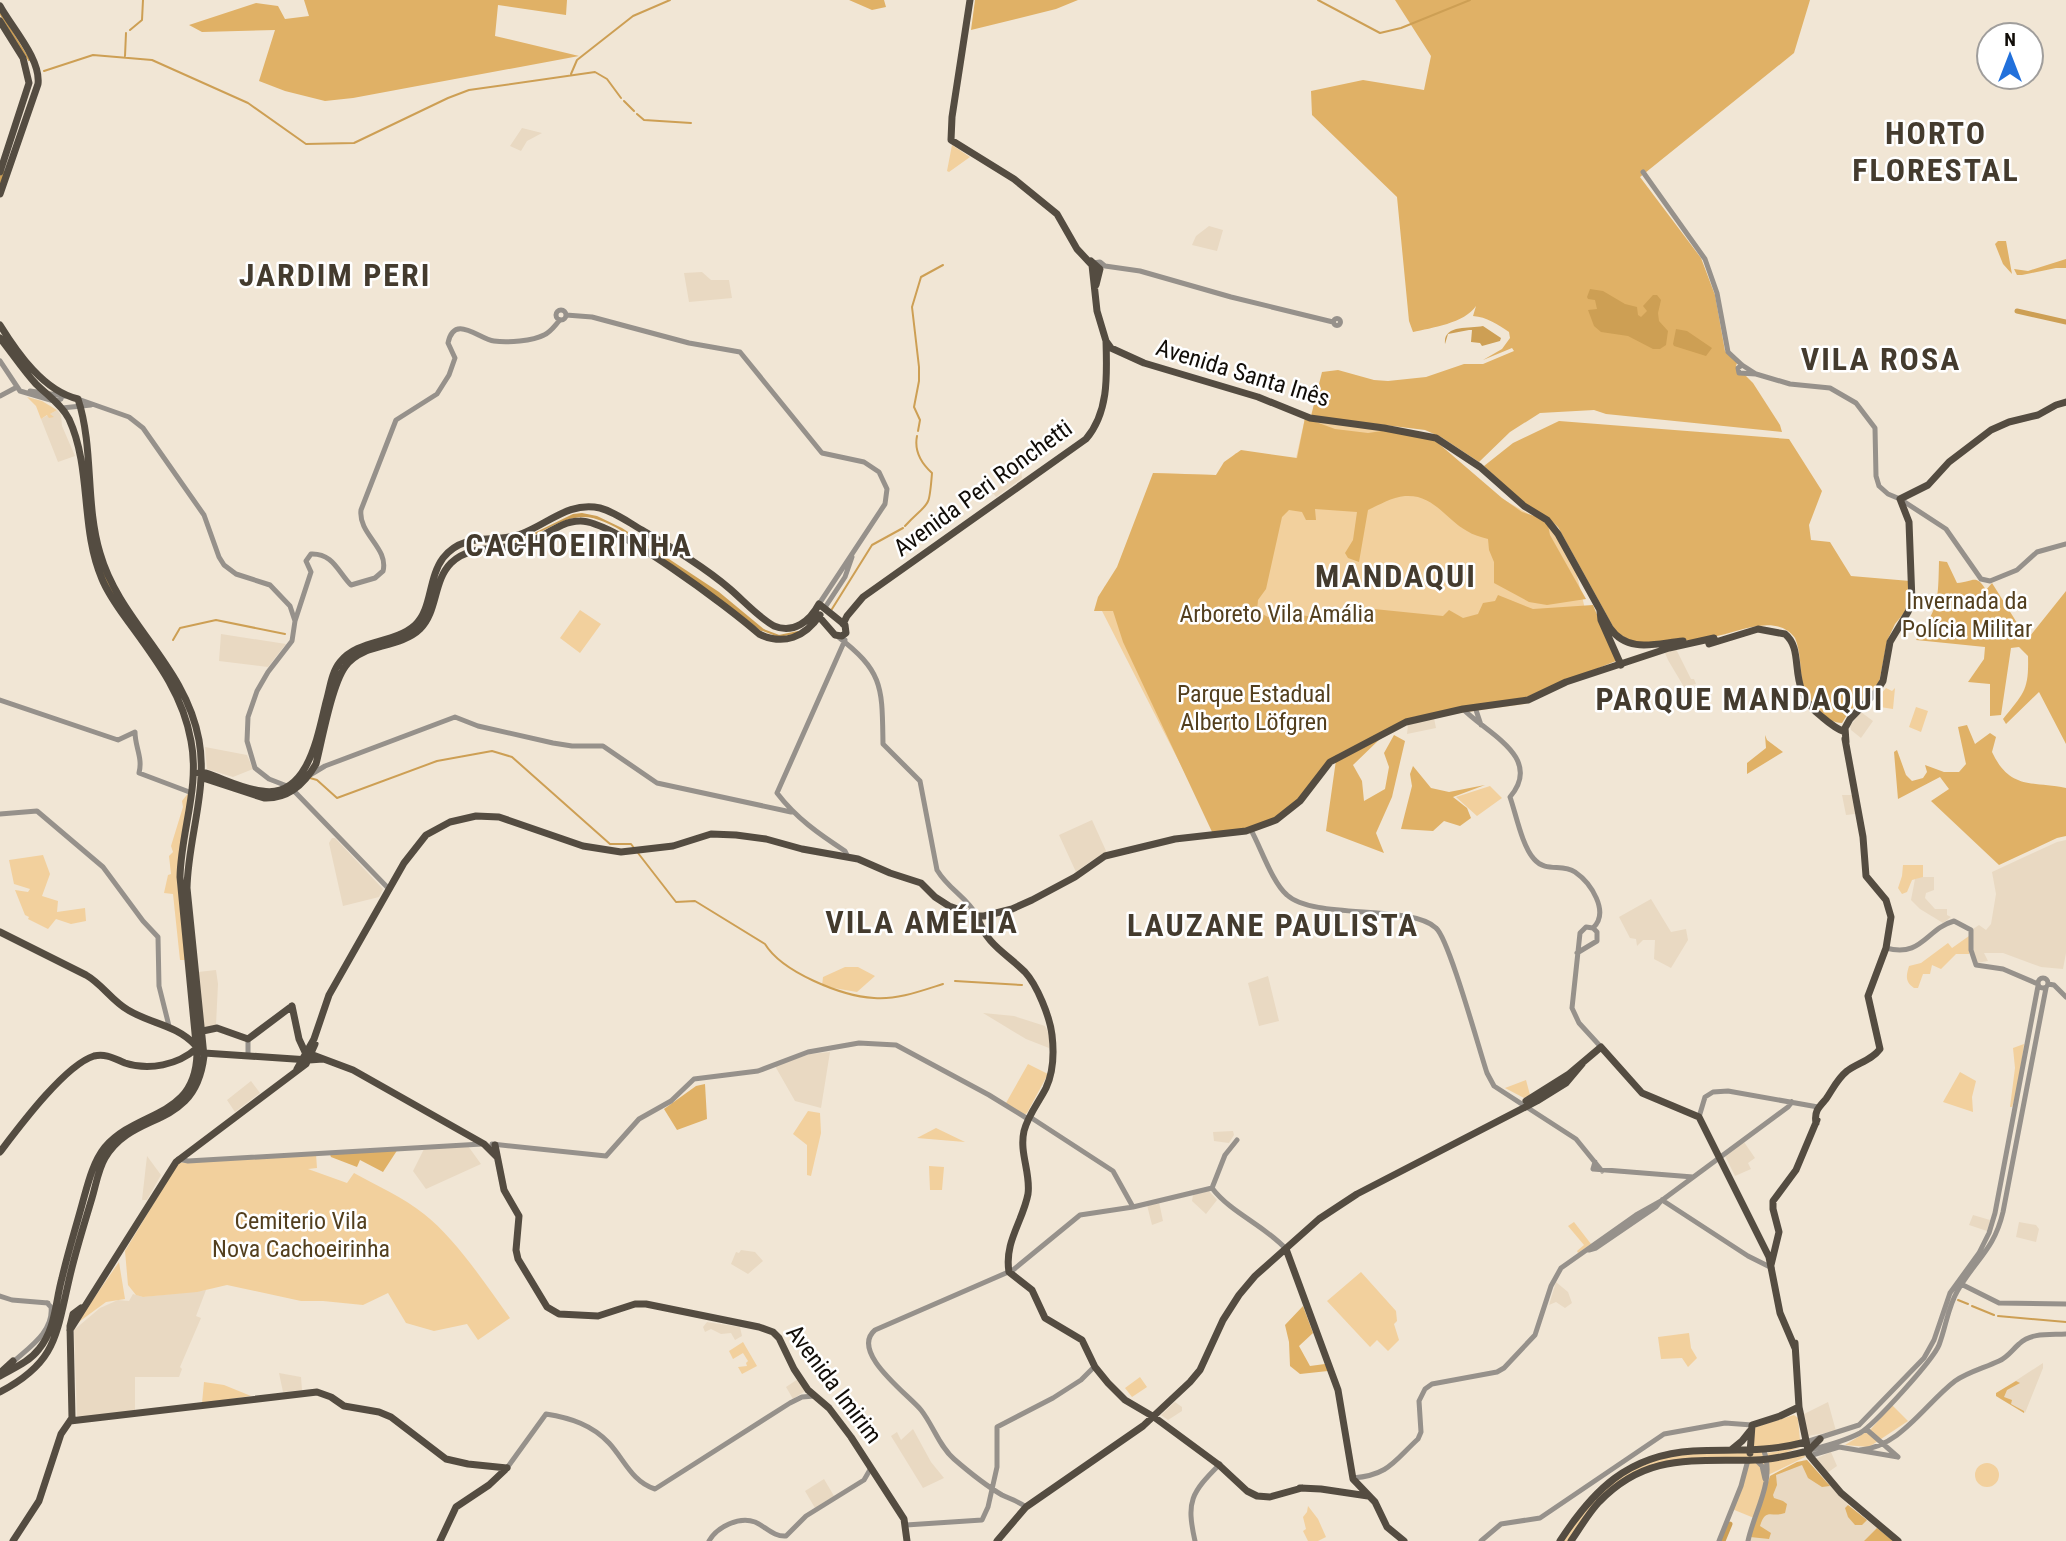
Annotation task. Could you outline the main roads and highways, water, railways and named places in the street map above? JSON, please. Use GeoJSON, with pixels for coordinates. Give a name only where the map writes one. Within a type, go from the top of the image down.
{"type":"FeatureCollection","features":[{"type":"Feature","properties":{"kind":"main road"},"geometry":{"type":"LineString","coordinates":[[970,0],[951,139],[994,166],[1053,210],[1077,249],[1096,266],[1097,311],[1111,347]]}},
{"type":"Feature","properties":{"kind":"main road"},"geometry":{"type":"LineString","coordinates":[[0,6],[38,70],[38,84],[25,137],[0,194]]}},
{"type":"Feature","properties":{"kind":"main road"},"geometry":{"type":"LineString","coordinates":[[0,21],[26,64],[29,83],[0,172]]}},
{"type":"Feature","properties":{"kind":"main road"},"geometry":{"type":"LineString","coordinates":[[0,325],[37,373],[65,396],[80,403],[99,552],[115,590],[172,671],[191,712],[199,738],[200,775],[188,838],[181,856],[181,889],[188,1006],[198,1051],[200,1079],[189,1098],[179,1107],[123,1139],[98,1167],[68,1282],[44,1333]]}},
{"type":"Feature","properties":{"kind":"main road"},"geometry":{"type":"LineString","coordinates":[[0,338],[35,383],[62,408],[69,421],[79,452],[89,535],[97,566],[117,606],[179,698],[191,739],[200,775],[192,793],[187,888],[200,1017],[195,1034]]}},
{"type":"Feature","properties":{"kind":"main road","name":"Avenida Santa Inês"},"geometry":{"type":"LineString","coordinates":[[1111,347],[1144,363],[1258,397],[1302,416],[1436,438],[1479,466],[1524,506],[1547,520],[1558,534],[1600,608],[1620,665]]}},
{"type":"Feature","properties":{"kind":"main road","name":"Avenida Peri Ronchetti"},"geometry":{"type":"LineString","coordinates":[[837,634],[836,624],[842,623],[864,596],[1083,442],[1101,417],[1111,347]]}},
{"type":"Feature","properties":{"kind":"main road"},"geometry":{"type":"LineString","coordinates":[[32,392],[35,383]]}},
{"type":"Feature","properties":{"kind":"main road"},"geometry":{"type":"LineString","coordinates":[[62,408],[65,396]]}},
{"type":"Feature","properties":{"kind":"main road"},"geometry":{"type":"LineString","coordinates":[[1767,1262],[1777,1245],[1779,1231],[1773,1201],[1796,1170],[1819,1110],[1844,1074],[1880,1049],[1868,996],[1886,948],[1890,912],[1886,900],[1866,876],[1863,836],[1845,730],[1852,715],[1876,692],[1883,681],[1892,636],[1912,602],[1909,522],[1900,499],[1929,484],[1945,466],[1991,430],[2009,422],[2038,415],[2066,402]]}},
{"type":"Feature","properties":{"kind":"main road"},"geometry":{"type":"LineString","coordinates":[[307,771],[334,674],[341,661],[356,649],[405,632],[416,625],[426,609],[433,578],[441,561],[454,547],[475,539],[521,534],[576,507],[601,509],[627,521],[693,562],[780,629]]}},
{"type":"Feature","properties":{"kind":"main road"},"geometry":{"type":"LineString","coordinates":[[200,775],[240,788],[275,794],[290,788],[316,764],[337,683],[346,665],[361,654],[419,630],[429,614],[445,570],[457,558],[477,550],[527,543],[569,523],[591,522],[615,533],[701,588],[759,634],[777,640],[796,638],[811,627],[819,611]]}},
{"type":"Feature","properties":{"kind":"main road"},"geometry":{"type":"LineString","coordinates":[[493,548],[496,537]]}},
{"type":"Feature","properties":{"kind":"main road"},"geometry":{"type":"LineString","coordinates":[[475,539],[477,550]]}},
{"type":"Feature","properties":{"kind":"main road"},"geometry":{"type":"LineString","coordinates":[[777,640],[773,632],[795,628],[819,611]]}},
{"type":"Feature","properties":{"kind":"main road"},"geometry":{"type":"LineString","coordinates":[[811,627],[837,634],[846,628],[819,611]]}},
{"type":"Feature","properties":{"kind":"main road"},"geometry":{"type":"LineString","coordinates":[[819,611],[837,634]]}},
{"type":"Feature","properties":{"kind":"main road"},"geometry":{"type":"LineString","coordinates":[[1604,621],[1617,636],[1631,644],[1700,645]]}},
{"type":"Feature","properties":{"kind":"main road"},"geometry":{"type":"LineString","coordinates":[[759,634],[767,631],[768,622]]}},
{"type":"Feature","properties":{"kind":"main road"},"geometry":{"type":"LineString","coordinates":[[1691,645],[1758,629],[1785,634],[1794,646],[1797,680],[1804,699],[1816,712],[1845,730]]}},
{"type":"Feature","properties":{"kind":"main road"},"geometry":{"type":"LineString","coordinates":[[0,1392],[29,1374],[70,1332],[178,1159],[297,1069],[310,1052],[329,995],[388,888],[426,835],[450,822],[476,816],[494,816],[603,851],[621,852],[651,849],[721,833],[766,839],[802,849],[847,855],[921,883],[944,904],[977,916],[1010,910],[1032,900],[1075,877],[1105,856],[1175,839],[1251,830],[1276,820],[1291,810],[1326,766],[1340,755],[1406,722],[1463,709],[1475,714],[1528,700],[1566,682],[1679,644],[1718,638]]}},
{"type":"Feature","properties":{"kind":"main road"},"geometry":{"type":"LineString","coordinates":[[1679,644],[1700,645],[1718,638]]}},
{"type":"Feature","properties":{"kind":"main road"},"geometry":{"type":"LineString","coordinates":[[275,782],[275,794]]}},
{"type":"Feature","properties":{"kind":"main road"},"geometry":{"type":"LineString","coordinates":[[977,916],[984,932],[995,946],[1028,977],[1039,995],[1051,1029],[1049,1078],[1029,1118],[1022,1142],[1028,1194],[1012,1235],[1009,1272],[1029,1286],[1051,1320],[1084,1342],[1095,1366],[1125,1400],[1155,1415],[1246,1486],[1270,1495],[1302,1488],[1359,1491],[1370,1497],[1387,1527],[1404,1541]]}},
{"type":"Feature","properties":{"kind":"main road"},"geometry":{"type":"LineString","coordinates":[[0,932],[96,981],[129,1011],[195,1034],[217,1028],[248,1039],[292,1006],[302,1053],[293,1059]]}},
{"type":"Feature","properties":{"kind":"main road"},"geometry":{"type":"LineString","coordinates":[[188,1006],[197,1008],[200,1017]]}},
{"type":"Feature","properties":{"kind":"main road"},"geometry":{"type":"LineString","coordinates":[[301,1046],[323,1059],[354,1070],[484,1144],[498,1158]]}},
{"type":"Feature","properties":{"kind":"main road"},"geometry":{"type":"LineString","coordinates":[[997,1541],[1026,1507],[1135,1433],[1190,1382],[1200,1370],[1239,1295],[1255,1276],[1319,1219],[1357,1194],[1525,1105],[1601,1047],[1642,1093],[1655,1101],[1699,1117],[1767,1262],[1780,1310],[1795,1348],[1799,1411],[1807,1449],[1841,1493],[1898,1541]]}},
{"type":"Feature","properties":{"kind":"main road"},"geometry":{"type":"LineString","coordinates":[[0,1152],[53,1088],[89,1058],[104,1055],[130,1065],[150,1066],[166,1064],[198,1051],[293,1059],[310,1052]]}},
{"type":"Feature","properties":{"kind":"main road"},"geometry":{"type":"LineString","coordinates":[[293,1059],[298,1063],[297,1069]]}},
{"type":"Feature","properties":{"kind":"main road"},"geometry":{"type":"LineString","coordinates":[[495,1145],[498,1158]]}},
{"type":"Feature","properties":{"kind":"main road","name":"Avenida Imirim"},"geometry":{"type":"LineString","coordinates":[[498,1158],[504,1190],[519,1216],[516,1250],[518,1259],[542,1301],[552,1311],[560,1314],[598,1316],[635,1304],[646,1304],[765,1328],[773,1332],[811,1393],[829,1408],[848,1431],[880,1480],[906,1525],[907,1541]]}},
{"type":"Feature","properties":{"kind":"main road"},"geometry":{"type":"LineString","coordinates":[[1286,1249],[1338,1390],[1353,1478],[1359,1491]]}},
{"type":"Feature","properties":{"kind":"main road"},"geometry":{"type":"LineString","coordinates":[[13,1541],[41,1497],[61,1434],[70,1421],[73,1407],[70,1332],[73,1314],[87,1302]]}},
{"type":"Feature","properties":{"kind":"main road"},"geometry":{"type":"LineString","coordinates":[[56,1306],[73,1314]]}},
{"type":"Feature","properties":{"kind":"main road"},"geometry":{"type":"LineString","coordinates":[[50,1350],[56,1306]]}},
{"type":"Feature","properties":{"kind":"main road"},"geometry":{"type":"LineString","coordinates":[[0,1374],[39,1350],[49,1332],[56,1306]]}},
{"type":"Feature","properties":{"kind":"main road"},"geometry":{"type":"LineString","coordinates":[[13,1365],[29,1374]]}},
{"type":"Feature","properties":{"kind":"main road"},"geometry":{"type":"LineString","coordinates":[[70,1421],[296,1393],[324,1394],[343,1407],[377,1413],[390,1419],[445,1460],[506,1469],[489,1485],[456,1507],[440,1541]]}},
{"type":"Feature","properties":{"kind":"main road"},"geometry":{"type":"LineString","coordinates":[[1727,1451],[1742,1441],[1751,1428],[1799,1411]]}},
{"type":"Feature","properties":{"kind":"main road"},"geometry":{"type":"LineString","coordinates":[[1751,1428],[1751,1460]]}},
{"type":"Feature","properties":{"kind":"main road"},"geometry":{"type":"LineString","coordinates":[[1571,1541],[1600,1501],[1613,1489],[1642,1472],[1685,1460],[1768,1459],[1820,1443]]}},
{"type":"Feature","properties":{"kind":"main road"},"geometry":{"type":"LineString","coordinates":[[1560,1541],[1594,1494],[1634,1466],[1674,1453],[1807,1449]]}},
{"type":"Feature","properties":{"kind":"waterway"},"geometry":{"type":"LineString","coordinates":[[130,30],[142,20],[143,0]]}},
{"type":"Feature","properties":{"kind":"waterway"},"geometry":{"type":"LineString","coordinates":[[571,74],[577,60],[633,16],[670,0]]}},
{"type":"Feature","properties":{"kind":"waterway"},"geometry":{"type":"LineString","coordinates":[[1318,0],[1380,33],[1401,28],[1470,0]]}},
{"type":"Feature","properties":{"kind":"waterway"},"geometry":{"type":"LineString","coordinates":[[0,13],[29,60]]}},
{"type":"Feature","properties":{"kind":"waterway"},"geometry":{"type":"LineString","coordinates":[[125,56],[126,33]]}},
{"type":"Feature","properties":{"kind":"waterway"},"geometry":{"type":"LineString","coordinates":[[44,71],[93,55],[152,60],[248,103],[306,144],[354,143],[469,90],[595,72],[607,79],[621,98]]}},
{"type":"Feature","properties":{"kind":"waterway"},"geometry":{"type":"LineString","coordinates":[[624,101],[634,111]]}},
{"type":"Feature","properties":{"kind":"waterway"},"geometry":{"type":"LineString","coordinates":[[637,114],[644,120],[691,123]]}},
{"type":"Feature","properties":{"kind":"waterway"},"geometry":{"type":"LineString","coordinates":[[0,183],[4,173]]}},
{"type":"Feature","properties":{"kind":"waterway"},"geometry":{"type":"LineString","coordinates":[[918,431],[920,420],[914,407],[919,367],[912,307],[921,277],[943,265]]}},
{"type":"Feature","properties":{"kind":"waterway"},"geometry":{"type":"LineString","coordinates":[[2017,311],[2066,322]]}},
{"type":"Feature","properties":{"kind":"waterway"},"geometry":{"type":"LineString","coordinates":[[905,526],[926,504],[930,494],[932,473],[919,456],[917,436]]}},
{"type":"Feature","properties":{"kind":"waterway"},"geometry":{"type":"LineString","coordinates":[[832,609],[872,545],[903,528]]}},
{"type":"Feature","properties":{"kind":"waterway"},"geometry":{"type":"LineString","coordinates":[[102,570],[119,602]]}},
{"type":"Feature","properties":{"kind":"waterway"},"geometry":{"type":"LineString","coordinates":[[173,640],[180,628],[216,620],[285,634]]}},
{"type":"Feature","properties":{"kind":"waterway"},"geometry":{"type":"LineString","coordinates":[[763,630],[779,636],[798,632]]}},
{"type":"Feature","properties":{"kind":"waterway"},"geometry":{"type":"LineString","coordinates":[[310,778],[317,780],[337,798],[437,761],[492,751],[512,757],[610,844],[631,844],[634,848]]}},
{"type":"Feature","properties":{"kind":"waterway"},"geometry":{"type":"LineString","coordinates":[[638,853],[676,902],[695,901],[765,944],[785,964],[814,981],[845,993],[883,998],[943,984]]}},
{"type":"Feature","properties":{"kind":"waterway"},"geometry":{"type":"LineString","coordinates":[[955,981],[1022,985]]}},
{"type":"Feature","properties":{"kind":"waterway"},"geometry":{"type":"LineString","coordinates":[[1958,1300],[1968,1304]]}},
{"type":"Feature","properties":{"kind":"waterway"},"geometry":{"type":"LineString","coordinates":[[1972,1306],[1994,1315]]}},
{"type":"Feature","properties":{"kind":"waterway"},"geometry":{"type":"LineString","coordinates":[[1998,1316],[2066,1322]]}},
{"type":"Feature","properties":{"kind":"waterway"},"geometry":{"type":"LineString","coordinates":[[1723,1541],[1730,1524]]}},
{"type":"Feature","properties":{"kind":"district","name":"HORTO FLORESTAL"},"geometry":{"type":"Point","coordinates":[1936,152]}},
{"type":"Feature","properties":{"kind":"district","name":"JARDIM PERI"},"geometry":{"type":"Point","coordinates":[335,275]}},
{"type":"Feature","properties":{"kind":"district","name":"VILA ROSA"},"geometry":{"type":"Point","coordinates":[1881,359]}},
{"type":"Feature","properties":{"kind":"district","name":"CACHOEIRINHA"},"geometry":{"type":"Point","coordinates":[579,545]}},
{"type":"Feature","properties":{"kind":"district","name":"MANDAQUI"},"geometry":{"type":"Point","coordinates":[1396,576]}},
{"type":"Feature","properties":{"kind":"district","name":"PARQUE MANDAQUI"},"geometry":{"type":"Point","coordinates":[1740,699]}},
{"type":"Feature","properties":{"kind":"district","name":"VILA AMÉLIA"},"geometry":{"type":"Point","coordinates":[922,922]}},
{"type":"Feature","properties":{"kind":"district","name":"LAUZANE PAULISTA"},"geometry":{"type":"Point","coordinates":[1273,925]}},
{"type":"Feature","properties":{"kind":"park label","name":"Arboreto Vila Amália"},"geometry":{"type":"Point","coordinates":[1277,614]}},
{"type":"Feature","properties":{"kind":"park label","name":"Invernada da Polícia Militar"},"geometry":{"type":"Point","coordinates":[1967,615]}},
{"type":"Feature","properties":{"kind":"park label","name":"Parque Estadual Alberto Löfgren"},"geometry":{"type":"Point","coordinates":[1254,708]}},
{"type":"Feature","properties":{"kind":"park label","name":"Cemiterio Vila Nova Cachoeirinha"},"geometry":{"type":"Point","coordinates":[301,1235]}}]}
